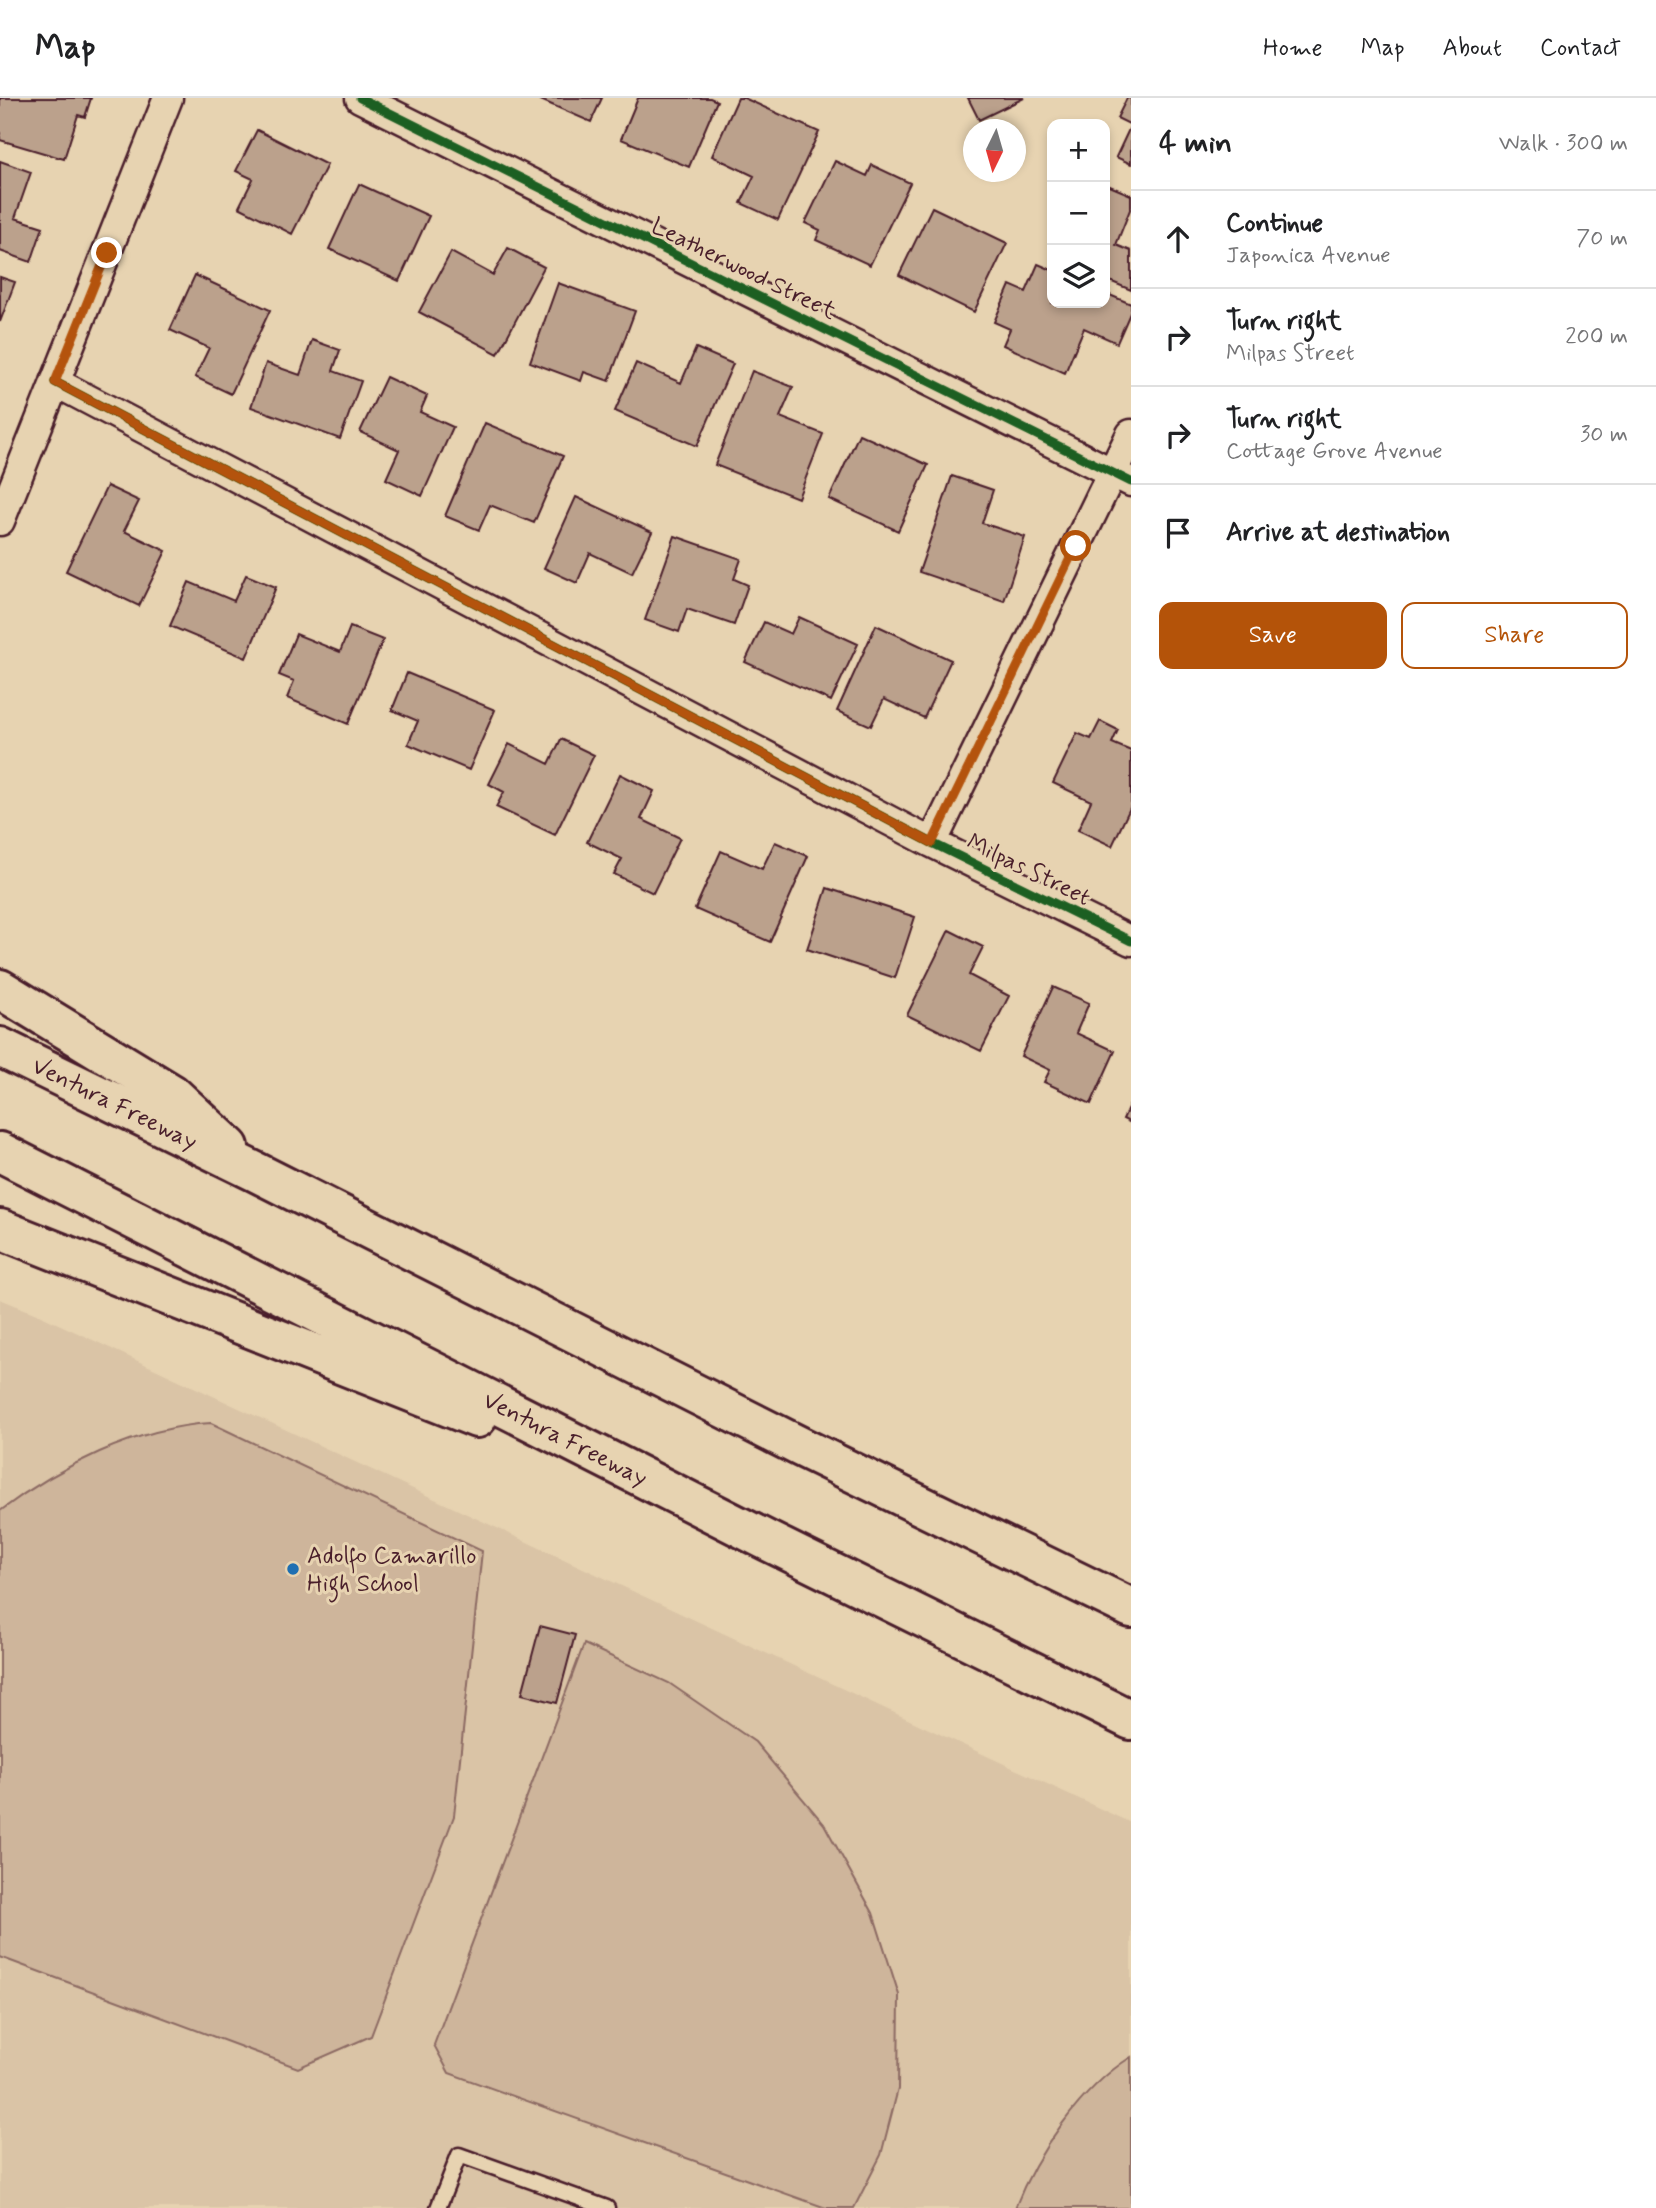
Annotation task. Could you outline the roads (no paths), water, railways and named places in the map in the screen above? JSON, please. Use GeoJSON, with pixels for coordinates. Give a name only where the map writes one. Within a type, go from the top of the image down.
{"type":"FeatureCollection","features":[{"type":"Feature","properties":{"kind":"highway"},"geometry":{"type":"LineString","coordinates":[[0,989],[172,1094],[256,1172]]}},
{"type":"Feature","properties":{"kind":"highway","name":"Ventura Freeway"},"geometry":{"type":"LineString","coordinates":[[0,1047],[256,1172],[801,1447],[1131,1608]]}},
{"type":"Feature","properties":{"kind":"highway","name":"Ventura Freeway"},"geometry":{"type":"LineString","coordinates":[[0,1152],[870,1592],[1131,1720]]}},
{"type":"Feature","properties":{"kind":"highway"},"geometry":{"type":"LineString","coordinates":[[0,1229],[698,1504]]}},
{"type":"Feature","properties":{"kind":"street"},"geometry":{"type":"LineString","coordinates":[[0,522],[168,98]]}},
{"type":"Feature","properties":{"kind":"street","name":"Leatherwood Street"},"geometry":{"type":"LineString","coordinates":[[360,98],[1121,477]]}},
{"type":"Feature","properties":{"kind":"street","name":"Milpas Street"},"geometry":{"type":"LineString","coordinates":[[55,382],[932,843],[1131,941]]}},
{"type":"Feature","properties":{"kind":"street"},"geometry":{"type":"LineString","coordinates":[[932,843],[1121,477],[1131,433]]}},
{"type":"Feature","properties":{"kind":"lane"},"geometry":{"type":"LineString","coordinates":[[438,2208],[458,2155],[607,2208]]}},
{"type":"Feature","properties":{"kind":"place","name":"Adolfo Camarillo High School"},"geometry":{"type":"Point","coordinates":[293,1569]}}]}
